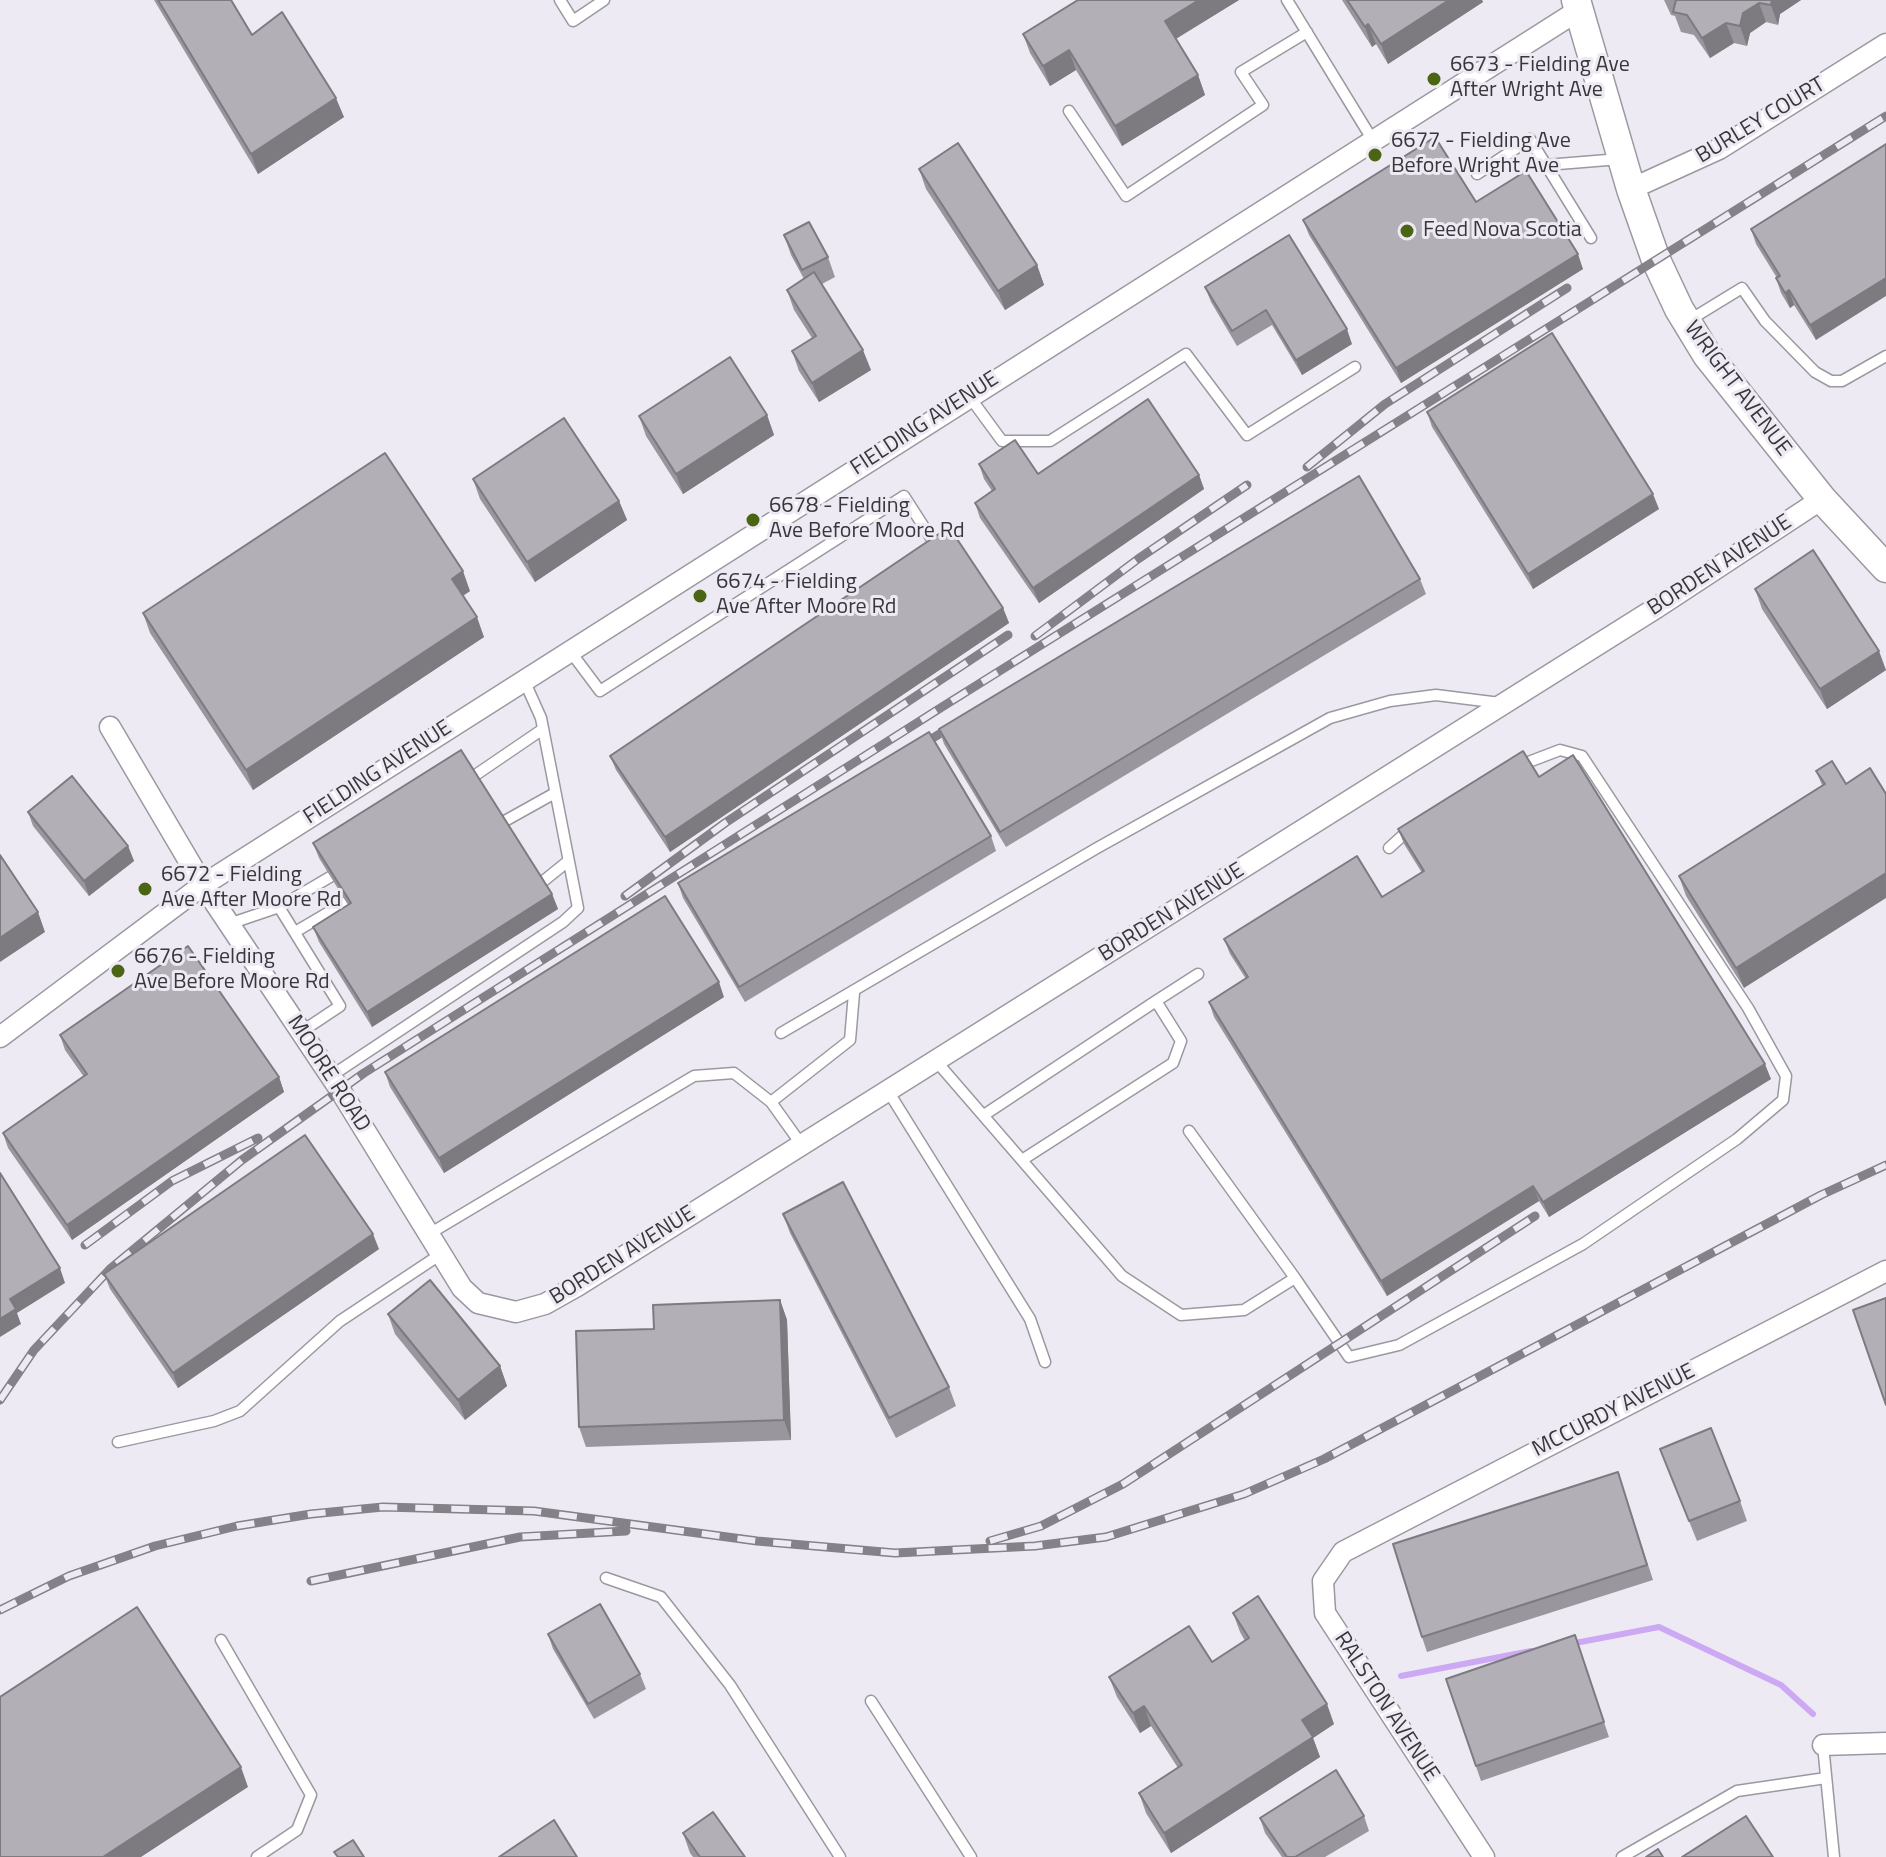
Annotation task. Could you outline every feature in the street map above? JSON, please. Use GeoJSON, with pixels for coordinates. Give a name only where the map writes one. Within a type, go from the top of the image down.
{"type":"FeatureCollection","features":[{"type":"Feature","properties":{"kind":"main road","name":"WRIGHT AVENUE"},"geometry":{"type":"LineString","coordinates":[[1577,5],[1631,189],[1656,260],[1686,322],[1707,355],[1822,499],[1877,554]]}},
{"type":"Feature","properties":{"kind":"street","name":"FIELDING AVENUE"},"geometry":{"type":"LineString","coordinates":[[0,1037],[203,885],[1577,5]]}},
{"type":"Feature","properties":{"kind":"street","name":"BURLEY COURT"},"geometry":{"type":"LineString","coordinates":[[1631,189],[1719,149],[1886,44]]}},
{"type":"Feature","properties":{"kind":"street","name":"BORDEN AVENUE"},"geometry":{"type":"LineString","coordinates":[[516,1312],[545,1304],[577,1286],[1504,704],[1822,499]]}},
{"type":"Feature","properties":{"kind":"street","name":"MOORE ROAD"},"geometry":{"type":"LineString","coordinates":[[110,727],[203,885],[331,1076],[462,1288],[478,1303],[516,1312]]}},
{"type":"Feature","properties":{"kind":"street","name":"MCCURDY AVENUE"},"geometry":{"type":"LineString","coordinates":[[1343,1552],[1886,1271]]}},
{"type":"Feature","properties":{"kind":"street","name":"RALSTON AVENUE"},"geometry":{"type":"LineString","coordinates":[[1343,1552],[1323,1581],[1325,1613],[1484,1857]]}},
{"type":"Feature","properties":{"kind":"street"},"geometry":{"type":"LineString","coordinates":[[1823,1745],[1886,1743]]}},
{"type":"Feature","properties":{"kind":"lane"},"geometry":{"type":"LineString","coordinates":[[560,0],[573,21],[604,0]]}},
{"type":"Feature","properties":{"kind":"lane"},"geometry":{"type":"LineString","coordinates":[[1287,0],[1372,139]]}},
{"type":"Feature","properties":{"kind":"lane"},"geometry":{"type":"LineString","coordinates":[[1069,111],[1126,196],[1263,105],[1241,72],[1307,32]]}},
{"type":"Feature","properties":{"kind":"lane"},"geometry":{"type":"LineString","coordinates":[[1477,174],[1530,139],[1591,238]]}},
{"type":"Feature","properties":{"kind":"lane"},"geometry":{"type":"LineString","coordinates":[[1546,165],[1622,159]]}},
{"type":"Feature","properties":{"kind":"lane"},"geometry":{"type":"LineString","coordinates":[[1686,322],[1742,288],[1765,321],[1815,372],[1831,381],[1842,381],[1886,356]]}},
{"type":"Feature","properties":{"kind":"lane"},"geometry":{"type":"LineString","coordinates":[[969,396],[1002,441],[1050,441],[1186,354],[1247,435],[1355,367]]}},
{"type":"Feature","properties":{"kind":"lane"},"geometry":{"type":"LineString","coordinates":[[570,651],[600,691],[904,496],[931,538]]}},
{"type":"Feature","properties":{"kind":"lane"},"geometry":{"type":"LineString","coordinates":[[331,1076],[563,922],[578,908],[543,729],[524,680]]}},
{"type":"Feature","properties":{"kind":"lane"},"geometry":{"type":"LineString","coordinates":[[781,1033],[1097,848],[1330,718],[1390,701],[1436,695],[1504,704]]}},
{"type":"Feature","properties":{"kind":"lane"},"geometry":{"type":"LineString","coordinates":[[474,776],[543,729]]}},
{"type":"Feature","properties":{"kind":"lane"},"geometry":{"type":"LineString","coordinates":[[1189,1131],[1349,1357],[1399,1345],[1583,1244],[1737,1139],[1783,1100],[1786,1076],[1748,1008],[1582,756],[1560,750],[1505,773]]}},
{"type":"Feature","properties":{"kind":"lane"},"geometry":{"type":"LineString","coordinates":[[503,822],[555,793]]}},
{"type":"Feature","properties":{"kind":"lane"},"geometry":{"type":"LineString","coordinates":[[1389,848],[1423,821]]}},
{"type":"Feature","properties":{"kind":"lane"},"geometry":{"type":"LineString","coordinates":[[541,883],[567,862]]}},
{"type":"Feature","properties":{"kind":"lane"},"geometry":{"type":"LineString","coordinates":[[229,924],[279,907],[330,877]]}},
{"type":"Feature","properties":{"kind":"lane"},"geometry":{"type":"LineString","coordinates":[[295,932],[346,902]]}},
{"type":"Feature","properties":{"kind":"lane"},"geometry":{"type":"LineString","coordinates":[[279,907],[340,1006],[301,1032]]}},
{"type":"Feature","properties":{"kind":"lane"},"geometry":{"type":"LineString","coordinates":[[984,1115],[1198,974]]}},
{"type":"Feature","properties":{"kind":"lane"},"geometry":{"type":"LineString","coordinates":[[771,1102],[850,1040],[854,993]]}},
{"type":"Feature","properties":{"kind":"lane"},"geometry":{"type":"LineString","coordinates":[[1022,1160],[1173,1063],[1181,1041],[1156,1001]]}},
{"type":"Feature","properties":{"kind":"lane"},"geometry":{"type":"LineString","coordinates":[[936,1061],[1122,1276],[1181,1315],[1244,1310],[1295,1278]]}},
{"type":"Feature","properties":{"kind":"lane"},"geometry":{"type":"LineString","coordinates":[[429,1234],[694,1076],[734,1073],[771,1102],[801,1144]]}},
{"type":"Feature","properties":{"kind":"lane"},"geometry":{"type":"LineString","coordinates":[[888,1091],[1030,1319],[1045,1362]]}},
{"type":"Feature","properties":{"kind":"lane"},"geometry":{"type":"LineString","coordinates":[[118,1442],[214,1421],[240,1411],[340,1321],[441,1254]]}},
{"type":"Feature","properties":{"kind":"lane"},"geometry":{"type":"LineString","coordinates":[[606,1578],[661,1597],[730,1685],[840,1857]]}},
{"type":"Feature","properties":{"kind":"lane"},"geometry":{"type":"LineString","coordinates":[[221,1640],[311,1795],[297,1830],[257,1857]]}},
{"type":"Feature","properties":{"kind":"lane"},"geometry":{"type":"LineString","coordinates":[[871,1701],[971,1857]]}},
{"type":"Feature","properties":{"kind":"lane"},"geometry":{"type":"LineString","coordinates":[[1823,1745],[1834,1857]]}},
{"type":"Feature","properties":{"kind":"lane"},"geometry":{"type":"LineString","coordinates":[[1622,1857],[1737,1791],[1826,1778]]}},
{"type":"Feature","properties":{"kind":"building"},"geometry":{"type":"Polygon","coordinates":[[[158,0],[231,0],[252,35],[282,12],[336,98],[251,154],[158,0]]]}},
{"type":"Feature","properties":{"kind":"building"},"geometry":{"type":"Polygon","coordinates":[[[1078,0],[1199,0],[1165,21],[1198,75],[1115,126],[1069,50],[1043,66],[1023,34],[1078,0]]]}},
{"type":"Feature","properties":{"kind":"building"},"geometry":{"type":"Polygon","coordinates":[[[1347,0],[1449,0],[1381,44],[1347,0]]]}},
{"type":"Feature","properties":{"kind":"building"},"geometry":{"type":"Polygon","coordinates":[[[1676,0],[1772,0],[1771,5],[1759,3],[1743,13],[1740,26],[1726,23],[1702,38],[1687,15],[1673,12],[1676,0]]]}},
{"type":"Feature","properties":{"kind":"building"},"geometry":{"type":"Polygon","coordinates":[[[1435,137],[1476,202],[1526,171],[1578,254],[1396,368],[1303,220],[1435,137]]]}},
{"type":"Feature","properties":{"kind":"building"},"geometry":{"type":"Polygon","coordinates":[[[958,143],[1037,265],[998,291],[919,169],[958,143]]]}},
{"type":"Feature","properties":{"kind":"building"},"geometry":{"type":"Polygon","coordinates":[[[1886,144],[1886,278],[1810,325],[1789,290],[1785,293],[1776,278],[1780,276],[1751,229],[1886,144]]]}},
{"type":"Feature","properties":{"kind":"building"},"geometry":{"type":"Polygon","coordinates":[[[809,222],[828,257],[802,270],[784,235],[809,222]]]}},
{"type":"Feature","properties":{"kind":"building"},"geometry":{"type":"Polygon","coordinates":[[[1289,235],[1347,329],[1296,360],[1266,310],[1232,331],[1205,287],[1289,235]]]}},
{"type":"Feature","properties":{"kind":"building"},"geometry":{"type":"Polygon","coordinates":[[[814,272],[863,350],[812,383],[792,351],[816,336],[787,290],[814,272]]]}},
{"type":"Feature","properties":{"kind":"building"},"geometry":{"type":"Polygon","coordinates":[[[1552,333],[1653,494],[1528,574],[1427,412],[1552,333]]]}},
{"type":"Feature","properties":{"kind":"building"},"geometry":{"type":"Polygon","coordinates":[[[730,357],[767,415],[676,474],[639,416],[730,357]]]}},
{"type":"Feature","properties":{"kind":"building"},"geometry":{"type":"Polygon","coordinates":[[[1148,399],[1199,475],[1033,588],[975,503],[995,489],[979,464],[1015,440],[1038,474],[1148,399]]]}},
{"type":"Feature","properties":{"kind":"building"},"geometry":{"type":"Polygon","coordinates":[[[564,418],[619,501],[527,562],[473,479],[564,418]]]}},
{"type":"Feature","properties":{"kind":"building"},"geometry":{"type":"Polygon","coordinates":[[[385,453],[463,571],[452,579],[477,617],[246,770],[143,613],[385,453]]]}},
{"type":"Feature","properties":{"kind":"building"},"geometry":{"type":"Polygon","coordinates":[[[1359,476],[1420,579],[1000,832],[939,729],[1359,476]]]}},
{"type":"Feature","properties":{"kind":"building"},"geometry":{"type":"Polygon","coordinates":[[[949,527],[1003,608],[665,837],[610,756],[949,527]]]}},
{"type":"Feature","properties":{"kind":"building"},"geometry":{"type":"Polygon","coordinates":[[[1813,550],[1879,651],[1820,689],[1755,589],[1813,550]]]}},
{"type":"Feature","properties":{"kind":"building"},"geometry":{"type":"Polygon","coordinates":[[[929,732],[991,836],[739,987],[678,883],[929,732]]]}},
{"type":"Feature","properties":{"kind":"building"},"geometry":{"type":"Polygon","coordinates":[[[461,750],[552,894],[367,1012],[313,927],[351,903],[313,843],[461,750]]]}},
{"type":"Feature","properties":{"kind":"building"},"geometry":{"type":"Polygon","coordinates":[[[1523,751],[1539,777],[1573,755],[1765,1064],[1543,1202],[1533,1186],[1381,1281],[1209,1002],[1248,977],[1224,939],[1357,856],[1382,897],[1424,871],[1398,829],[1523,751]]]}},
{"type":"Feature","properties":{"kind":"building"},"geometry":{"type":"Polygon","coordinates":[[[1832,761],[1846,784],[1870,768],[1886,794],[1886,873],[1736,968],[1679,876],[1825,784],[1816,771],[1832,761]]]}},
{"type":"Feature","properties":{"kind":"building"},"geometry":{"type":"Polygon","coordinates":[[[72,776],[128,846],[84,881],[28,812],[72,776]]]}},
{"type":"Feature","properties":{"kind":"building"},"geometry":{"type":"Polygon","coordinates":[[[0,855],[38,912],[0,938],[0,855]]]}},
{"type":"Feature","properties":{"kind":"building"},"geometry":{"type":"Polygon","coordinates":[[[665,896],[719,982],[439,1158],[385,1072],[665,896]]]}},
{"type":"Feature","properties":{"kind":"building"},"geometry":{"type":"Polygon","coordinates":[[[188,946],[279,1077],[67,1225],[3,1133],[87,1074],[60,1035],[188,946]]]}},
{"type":"Feature","properties":{"kind":"building"},"geometry":{"type":"Polygon","coordinates":[[[305,1135],[373,1234],[173,1373],[104,1274],[305,1135]]]}},
{"type":"Feature","properties":{"kind":"building"},"geometry":{"type":"Polygon","coordinates":[[[0,1173],[60,1268],[10,1299],[16,1309],[0,1319],[0,1173]]]}},
{"type":"Feature","properties":{"kind":"building"},"geometry":{"type":"Polygon","coordinates":[[[843,1182],[949,1387],[889,1418],[783,1214],[843,1182]]]}},
{"type":"Feature","properties":{"kind":"building"},"geometry":{"type":"Polygon","coordinates":[[[430,1280],[500,1366],[458,1400],[388,1314],[430,1280]]]}},
{"type":"Feature","properties":{"kind":"building"},"geometry":{"type":"Polygon","coordinates":[[[1886,1298],[1886,1405],[1853,1310],[1886,1298]]]}},
{"type":"Feature","properties":{"kind":"building"},"geometry":{"type":"Polygon","coordinates":[[[780,1300],[784,1420],[579,1427],[576,1331],[654,1329],[653,1305],[780,1300]]]}},
{"type":"Feature","properties":{"kind":"building"},"geometry":{"type":"Polygon","coordinates":[[[1711,1428],[1740,1501],[1689,1521],[1660,1449],[1711,1428]]]}},
{"type":"Feature","properties":{"kind":"building"},"geometry":{"type":"Polygon","coordinates":[[[1618,1472],[1647,1565],[1422,1637],[1393,1544],[1618,1472]]]}},
{"type":"Feature","properties":{"kind":"building"},"geometry":{"type":"Polygon","coordinates":[[[1258,1596],[1327,1704],[1302,1720],[1313,1737],[1164,1833],[1139,1793],[1182,1765],[1144,1706],[1133,1713],[1109,1677],[1189,1626],[1212,1662],[1249,1638],[1233,1613],[1258,1596]]]}},
{"type":"Feature","properties":{"kind":"building"},"geometry":{"type":"Polygon","coordinates":[[[600,1604],[640,1674],[588,1704],[548,1634],[600,1604]]]}},
{"type":"Feature","properties":{"kind":"building"},"geometry":{"type":"Polygon","coordinates":[[[137,1607],[241,1767],[103,1857],[0,1857],[0,1697],[137,1607]]]}},
{"type":"Feature","properties":{"kind":"building"},"geometry":{"type":"Polygon","coordinates":[[[1575,1635],[1604,1722],[1476,1766],[1446,1679],[1575,1635]]]}},
{"type":"Feature","properties":{"kind":"building"},"geometry":{"type":"Polygon","coordinates":[[[1336,1770],[1364,1816],[1295,1857],[1287,1857],[1260,1818],[1336,1770]]]}},
{"type":"Feature","properties":{"kind":"building"},"geometry":{"type":"Polygon","coordinates":[[[713,1812],[745,1857],[700,1857],[683,1833],[713,1812]]]}},
{"type":"Feature","properties":{"kind":"building"},"geometry":{"type":"Polygon","coordinates":[[[1746,1816],[1773,1857],[1682,1857],[1746,1816]]]}},
{"type":"Feature","properties":{"kind":"building"},"geometry":{"type":"Polygon","coordinates":[[[554,1820],[577,1857],[499,1857],[554,1820]]]}},
{"type":"Feature","properties":{"kind":"building"},"geometry":{"type":"Polygon","coordinates":[[[353,1840],[364,1857],[338,1857],[334,1852],[353,1840]]]}},
{"type":"Feature","properties":{"kind":"building"},"geometry":{"type":"Polygon","coordinates":[[[1658,1849],[1663,1857],[1646,1857],[1658,1849]]]}},
{"type":"Feature","properties":{"kind":"waterway"},"geometry":{"type":"LineString","coordinates":[[1570,1644],[1659,1627],[1781,1685],[1813,1714]]}},
{"type":"Feature","properties":{"kind":"waterway"},"geometry":{"type":"LineString","coordinates":[[1401,1676],[1531,1651]]}},
{"type":"Feature","properties":{"kind":"railway"},"geometry":{"type":"LineString","coordinates":[[0,1400],[34,1350],[110,1269],[242,1160],[364,1073],[1886,116]]}},
{"type":"Feature","properties":{"kind":"railway"},"geometry":{"type":"LineString","coordinates":[[1307,467],[1385,404],[1567,288]]}},
{"type":"Feature","properties":{"kind":"railway"},"geometry":{"type":"LineString","coordinates":[[1035,636],[1138,559],[1247,485]]}},
{"type":"Feature","properties":{"kind":"railway"},"geometry":{"type":"LineString","coordinates":[[625,896],[725,823],[1008,635]]}},
{"type":"Feature","properties":{"kind":"railway"},"geometry":{"type":"LineString","coordinates":[[913,750],[961,721]]}},
{"type":"Feature","properties":{"kind":"railway"},"geometry":{"type":"LineString","coordinates":[[85,1245],[172,1181],[258,1138]]}},
{"type":"Feature","properties":{"kind":"railway"},"geometry":{"type":"LineString","coordinates":[[0,1610],[69,1576],[155,1546],[237,1526],[383,1507],[534,1511],[757,1541],[895,1553],[1035,1546],[1106,1537],[1244,1494],[1324,1459],[1821,1195],[1886,1165]]}},
{"type":"Feature","properties":{"kind":"railway"},"geometry":{"type":"LineString","coordinates":[[990,1541],[1041,1526],[1123,1484],[1535,1216]]}},
{"type":"Feature","properties":{"kind":"railway"},"geometry":{"type":"LineString","coordinates":[[311,1581],[520,1537],[626,1531]]}},
{"type":"Feature","properties":{"kind":"place","name":"6673 - Fielding Ave After Wright Ave"},"geometry":{"type":"Point","coordinates":[1434,79]}},
{"type":"Feature","properties":{"kind":"place","name":"6677 - Fielding Ave Before Wright Ave"},"geometry":{"type":"Point","coordinates":[1375,155]}},
{"type":"Feature","properties":{"kind":"place","name":"Feed Nova Scotia"},"geometry":{"type":"Point","coordinates":[1407,231]}},
{"type":"Feature","properties":{"kind":"place","name":"6678 - Fielding Ave Before Moore Rd"},"geometry":{"type":"Point","coordinates":[753,520]}},
{"type":"Feature","properties":{"kind":"place","name":"6674 - Fielding Ave After Moore Rd"},"geometry":{"type":"Point","coordinates":[700,596]}},
{"type":"Feature","properties":{"kind":"place","name":"6672 - Fielding Ave After Moore Rd"},"geometry":{"type":"Point","coordinates":[145,889]}},
{"type":"Feature","properties":{"kind":"place","name":"6676 - Fielding Ave Before Moore Rd"},"geometry":{"type":"Point","coordinates":[118,971]}}]}
